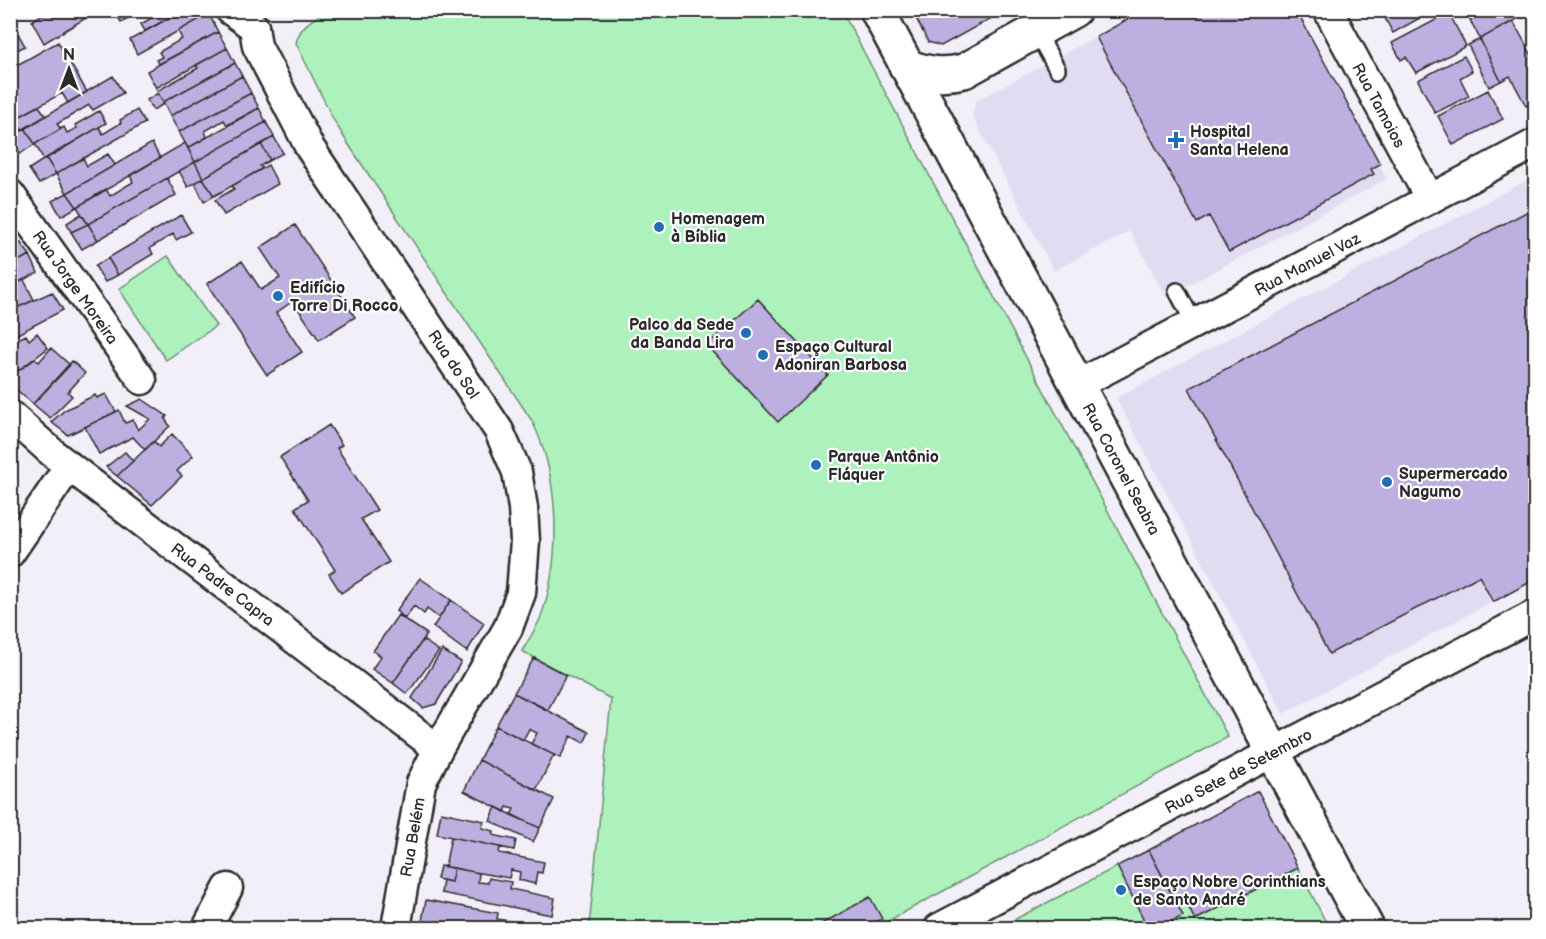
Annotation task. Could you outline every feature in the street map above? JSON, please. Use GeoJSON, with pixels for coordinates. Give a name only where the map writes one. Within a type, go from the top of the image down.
{"type":"FeatureCollection","features":[{"type":"Feature","properties":{"kind":"main road","name":"Rua Coronel Seabra"},"geometry":{"type":"LineString","coordinates":[[877,10],[1367,928]]}},
{"type":"Feature","properties":{"kind":"main road"},"geometry":{"type":"LineString","coordinates":[[906,66],[933,74],[949,75],[964,71],[1074,10]]}},
{"type":"Feature","properties":{"kind":"main road"},"geometry":{"type":"LineString","coordinates":[[945,138],[943,119],[945,98],[964,71]]}},
{"type":"Feature","properties":{"kind":"street","name":"Rua do Sol"},"geometry":{"type":"LineString","coordinates":[[230,10],[260,19],[257,46],[310,148],[491,417],[506,444],[517,472],[525,526],[524,577],[521,593],[508,628],[438,749]]}},
{"type":"Feature","properties":{"kind":"street","name":"Rua Tamoios"},"geometry":{"type":"LineString","coordinates":[[1328,10],[1430,199]]}},
{"type":"Feature","properties":{"kind":"street","name":"Rua Manuel Vaz"},"geometry":{"type":"LineString","coordinates":[[1077,385],[1536,143]]}},
{"type":"Feature","properties":{"kind":"street","name":"Rua Jorge Moreira"},"geometry":{"type":"LineString","coordinates":[[10,194],[142,380]]}},
{"type":"Feature","properties":{"kind":"street","name":"Rua Padre Capra"},"geometry":{"type":"LineString","coordinates":[[10,415],[69,466],[438,749]]}},
{"type":"Feature","properties":{"kind":"street"},"geometry":{"type":"LineString","coordinates":[[10,553],[69,466]]}},
{"type":"Feature","properties":{"kind":"street","name":"Rua Sete de Setembro"},"geometry":{"type":"LineString","coordinates":[[939,928],[1536,614]]}},
{"type":"Feature","properties":{"kind":"street","name":"Rua Belém"},"geometry":{"type":"LineString","coordinates":[[396,928],[421,783],[438,749]]}},
{"type":"Feature","properties":{"kind":"street"},"geometry":{"type":"LineString","coordinates":[[207,928],[228,888]]}},
{"type":"Feature","properties":{"kind":"lane"},"geometry":{"type":"LineString","coordinates":[[1036,31],[1057,69]]}},
{"type":"Feature","properties":{"kind":"lane"},"geometry":{"type":"LineString","coordinates":[[1177,291],[1194,323]]}},
{"type":"Feature","properties":{"kind":"shaded area","name":"Hospital Santa Helena"},"geometry":{"type":"Polygon","coordinates":[[[1144,11],[1296,11],[1387,179],[1166,297],[1130,231],[1054,271],[972,116],[976,101],[1144,11]]]}},
{"type":"Feature","properties":{"kind":"shaded area","name":"Supermercado Nagumo"},"geometry":{"type":"Polygon","coordinates":[[[1535,176],[1535,579],[1283,714],[1116,398],[1535,176]]]}},
{"type":"Feature","properties":{"kind":"green space","name":"Parque Antônio Fláquer"},"geometry":{"type":"Polygon","coordinates":[[[327,11],[842,11],[1228,737],[875,928],[589,928],[611,699],[522,651],[540,619],[552,571],[555,519],[548,467],[532,421],[347,142],[333,119],[296,43],[304,27],[327,11]]]}},
{"type":"Feature","properties":{"kind":"green space"},"geometry":{"type":"Polygon","coordinates":[[[168,256],[216,326],[166,360],[119,289],[168,256]]]}},
{"type":"Feature","properties":{"kind":"green space","name":"Espaço Nobre Corinthians de Santo André"},"geometry":{"type":"Polygon","coordinates":[[[1149,850],[1177,904],[1185,900],[1195,920],[1298,868],[1329,928],[998,928],[1149,850]]]}},
{"type":"Feature","properties":{"kind":"building"},"geometry":{"type":"Polygon","coordinates":[[[49,10],[88,10],[91,15],[44,43],[32,21],[49,10]]]}},
{"type":"Feature","properties":{"kind":"building"},"geometry":{"type":"Polygon","coordinates":[[[118,10],[140,11],[121,22],[115,12],[118,10]]]}},
{"type":"Feature","properties":{"kind":"building"},"geometry":{"type":"Polygon","coordinates":[[[165,10],[183,10],[145,31],[141,24],[165,10]]]}},
{"type":"Feature","properties":{"kind":"building"},"geometry":{"type":"Polygon","coordinates":[[[183,10],[207,10],[209,14],[137,54],[130,40],[183,10]]]}},
{"type":"Feature","properties":{"kind":"building"},"geometry":{"type":"Polygon","coordinates":[[[912,10],[956,10],[958,14],[963,10],[1006,10],[941,46],[928,42],[912,10]]]}},
{"type":"Feature","properties":{"kind":"building"},"geometry":{"type":"Polygon","coordinates":[[[1144,10],[1296,10],[1380,164],[1371,169],[1374,174],[1229,252],[1209,216],[1197,223],[1096,37],[1144,10]]]}},
{"type":"Feature","properties":{"kind":"building"},"geometry":{"type":"Polygon","coordinates":[[[1368,10],[1434,10],[1393,33],[1381,11],[1371,16],[1368,10]]]}},
{"type":"Feature","properties":{"kind":"building"},"geometry":{"type":"Polygon","coordinates":[[[1490,10],[1511,10],[1516,20],[1480,39],[1470,20],[1490,10]]]}},
{"type":"Feature","properties":{"kind":"building"},"geometry":{"type":"Polygon","coordinates":[[[1518,10],[1535,10],[1522,18],[1518,10]]]}},
{"type":"Feature","properties":{"kind":"building"},"geometry":{"type":"Polygon","coordinates":[[[1449,13],[1466,46],[1416,73],[1406,57],[1401,60],[1392,43],[1449,13]]]}},
{"type":"Feature","properties":{"kind":"building"},"geometry":{"type":"Polygon","coordinates":[[[209,14],[218,32],[159,64],[156,60],[162,57],[159,52],[182,39],[178,31],[209,14]]]}},
{"type":"Feature","properties":{"kind":"building"},"geometry":{"type":"Polygon","coordinates":[[[1513,21],[1536,63],[1536,101],[1526,106],[1510,76],[1501,81],[1480,39],[1513,21]]]}},
{"type":"Feature","properties":{"kind":"building"},"geometry":{"type":"Polygon","coordinates":[[[15,28],[25,46],[10,54],[10,31],[15,28]]]}},
{"type":"Feature","properties":{"kind":"building"},"geometry":{"type":"Polygon","coordinates":[[[218,32],[227,48],[156,88],[147,71],[218,32]]]}},
{"type":"Feature","properties":{"kind":"building"},"geometry":{"type":"Polygon","coordinates":[[[1480,39],[1501,81],[1489,87],[1468,45],[1480,39]]]}},
{"type":"Feature","properties":{"kind":"building"},"geometry":{"type":"Polygon","coordinates":[[[58,42],[87,92],[68,103],[62,93],[15,119],[10,111],[10,69],[58,42]]]}},
{"type":"Feature","properties":{"kind":"building"},"geometry":{"type":"Polygon","coordinates":[[[227,48],[235,63],[163,102],[157,91],[198,68],[196,65],[227,48]]]}},
{"type":"Feature","properties":{"kind":"building"},"geometry":{"type":"Polygon","coordinates":[[[1464,56],[1472,71],[1460,78],[1469,96],[1435,113],[1418,80],[1464,56]]]}},
{"type":"Feature","properties":{"kind":"building"},"geometry":{"type":"Polygon","coordinates":[[[235,63],[242,76],[170,116],[163,102],[235,63]]]}},
{"type":"Feature","properties":{"kind":"building"},"geometry":{"type":"Polygon","coordinates":[[[113,76],[123,93],[93,110],[89,105],[57,124],[61,129],[35,144],[25,128],[113,76]]]}},
{"type":"Feature","properties":{"kind":"building"},"geometry":{"type":"Polygon","coordinates":[[[242,76],[251,93],[179,132],[170,116],[242,76]]]}},
{"type":"Feature","properties":{"kind":"building"},"geometry":{"type":"Polygon","coordinates":[[[1488,90],[1503,119],[1453,145],[1438,116],[1488,90]]]}},
{"type":"Feature","properties":{"kind":"building"},"geometry":{"type":"Polygon","coordinates":[[[158,93],[164,104],[153,110],[147,100],[158,93]]]}},
{"type":"Feature","properties":{"kind":"building"},"geometry":{"type":"Polygon","coordinates":[[[251,93],[259,108],[227,125],[224,120],[205,131],[207,137],[188,148],[179,132],[251,93]]]}},
{"type":"Feature","properties":{"kind":"building"},"geometry":{"type":"Polygon","coordinates":[[[39,106],[46,116],[22,131],[15,119],[39,106]]]}},
{"type":"Feature","properties":{"kind":"building"},"geometry":{"type":"Polygon","coordinates":[[[259,108],[266,122],[195,162],[188,148],[259,108]]]}},
{"type":"Feature","properties":{"kind":"building"},"geometry":{"type":"Polygon","coordinates":[[[137,110],[145,123],[56,174],[46,158],[99,127],[103,134],[137,110]]]}},
{"type":"Feature","properties":{"kind":"building"},"geometry":{"type":"Polygon","coordinates":[[[99,111],[106,123],[44,160],[35,144],[64,127],[67,133],[77,128],[75,125],[99,111]]]}},
{"type":"Feature","properties":{"kind":"building"},"geometry":{"type":"Polygon","coordinates":[[[266,122],[274,137],[203,178],[195,162],[266,122]]]}},
{"type":"Feature","properties":{"kind":"building"},"geometry":{"type":"Polygon","coordinates":[[[25,128],[35,144],[20,154],[10,137],[25,128]]]}},
{"type":"Feature","properties":{"kind":"building"},"geometry":{"type":"Polygon","coordinates":[[[274,137],[283,153],[270,160],[261,144],[274,137]]]}},
{"type":"Feature","properties":{"kind":"building"},"geometry":{"type":"Polygon","coordinates":[[[152,143],[160,158],[77,207],[67,193],[152,143]]]}},
{"type":"Feature","properties":{"kind":"building"},"geometry":{"type":"Polygon","coordinates":[[[185,143],[195,162],[88,224],[77,207],[106,189],[110,196],[133,182],[130,175],[185,143]]]}},
{"type":"Feature","properties":{"kind":"building"},"geometry":{"type":"Polygon","coordinates":[[[261,144],[270,160],[260,166],[262,169],[214,196],[203,178],[261,144]]]}},
{"type":"Feature","properties":{"kind":"building"},"geometry":{"type":"Polygon","coordinates":[[[108,154],[115,165],[67,193],[56,174],[83,158],[87,166],[108,154]]]}},
{"type":"Feature","properties":{"kind":"building"},"geometry":{"type":"Polygon","coordinates":[[[46,158],[56,174],[39,184],[29,169],[46,158]]]}},
{"type":"Feature","properties":{"kind":"building"},"geometry":{"type":"Polygon","coordinates":[[[195,162],[203,178],[188,187],[179,171],[195,162]]]}},
{"type":"Feature","properties":{"kind":"building"},"geometry":{"type":"Polygon","coordinates":[[[268,165],[278,184],[224,215],[215,200],[234,189],[232,186],[268,165]]]}},
{"type":"Feature","properties":{"kind":"building"},"geometry":{"type":"Polygon","coordinates":[[[167,178],[176,195],[98,240],[88,224],[167,178]]]}},
{"type":"Feature","properties":{"kind":"building"},"geometry":{"type":"Polygon","coordinates":[[[203,178],[214,196],[204,202],[195,183],[203,178]]]}},
{"type":"Feature","properties":{"kind":"building"},"geometry":{"type":"Polygon","coordinates":[[[67,193],[77,207],[61,216],[52,201],[67,193]]]}},
{"type":"Feature","properties":{"kind":"building","name":"Supermercado Nagumo"},"geometry":{"type":"Polygon","coordinates":[[[1536,207],[1536,579],[1493,602],[1479,576],[1329,654],[1189,388],[1536,207]]]}},
{"type":"Feature","properties":{"kind":"building"},"geometry":{"type":"Polygon","coordinates":[[[81,214],[88,224],[71,232],[67,223],[81,214]]]}},
{"type":"Feature","properties":{"kind":"building"},"geometry":{"type":"Polygon","coordinates":[[[181,215],[191,232],[176,240],[173,234],[150,248],[153,254],[118,275],[108,258],[181,215]]]}},
{"type":"Feature","properties":{"kind":"building"},"geometry":{"type":"Polygon","coordinates":[[[88,224],[98,240],[82,249],[71,232],[88,224]]]}},
{"type":"Feature","properties":{"kind":"building","name":"Edifício Torre Di Rocco"},"geometry":{"type":"Polygon","coordinates":[[[295,225],[355,317],[319,340],[293,301],[276,313],[302,352],[267,375],[207,284],[242,261],[261,290],[280,278],[260,248],[295,225]]]}},
{"type":"Feature","properties":{"kind":"building"},"geometry":{"type":"Polygon","coordinates":[[[16,237],[30,255],[10,265],[10,240],[16,237]]]}},
{"type":"Feature","properties":{"kind":"building"},"geometry":{"type":"Polygon","coordinates":[[[30,255],[38,273],[10,286],[10,265],[30,255]]]}},
{"type":"Feature","properties":{"kind":"building"},"geometry":{"type":"Polygon","coordinates":[[[108,258],[118,275],[105,282],[95,266],[108,258]]]}},
{"type":"Feature","properties":{"kind":"building"},"geometry":{"type":"Polygon","coordinates":[[[24,280],[34,300],[10,311],[10,286],[24,280]]]}},
{"type":"Feature","properties":{"kind":"building"},"geometry":{"type":"Polygon","coordinates":[[[52,292],[63,310],[10,338],[10,311],[52,292]]]}},
{"type":"Feature","properties":{"kind":"building","name":"Espaço Cultural Adoniran Barbosa"},"geometry":{"type":"Polygon","coordinates":[[[758,299],[828,375],[778,422],[707,345],[758,299]]]}},
{"type":"Feature","properties":{"kind":"building"},"geometry":{"type":"Polygon","coordinates":[[[37,333],[48,348],[10,377],[10,343],[26,335],[29,340],[37,333]]]}},
{"type":"Feature","properties":{"kind":"building"},"geometry":{"type":"Polygon","coordinates":[[[51,348],[70,365],[33,404],[10,384],[10,377],[35,359],[39,362],[51,348]]]}},
{"type":"Feature","properties":{"kind":"building"},"geometry":{"type":"Polygon","coordinates":[[[72,361],[85,373],[68,392],[72,396],[50,418],[33,404],[72,361]]]}},
{"type":"Feature","properties":{"kind":"building"},"geometry":{"type":"Polygon","coordinates":[[[106,394],[116,412],[68,435],[51,422],[65,410],[95,395],[97,398],[106,394]]]}},
{"type":"Feature","properties":{"kind":"building"},"geometry":{"type":"Polygon","coordinates":[[[142,399],[167,416],[165,419],[170,426],[145,450],[133,437],[99,454],[85,427],[119,410],[125,423],[133,420],[138,430],[150,419],[127,406],[142,399]]]}},
{"type":"Feature","properties":{"kind":"building"},"geometry":{"type":"Polygon","coordinates":[[[329,425],[342,445],[337,448],[377,510],[361,519],[389,562],[341,593],[329,574],[335,570],[295,508],[308,500],[280,457],[329,425]]]}},
{"type":"Feature","properties":{"kind":"building"},"geometry":{"type":"Polygon","coordinates":[[[172,434],[193,456],[177,471],[182,476],[152,505],[117,476],[154,441],[159,447],[172,434]]]}},
{"type":"Feature","properties":{"kind":"building"},"geometry":{"type":"Polygon","coordinates":[[[125,452],[133,461],[117,476],[106,467],[125,452]]]}},
{"type":"Feature","properties":{"kind":"building"},"geometry":{"type":"Polygon","coordinates":[[[420,578],[451,600],[439,618],[427,609],[424,614],[414,606],[405,618],[396,611],[420,578]]]}},
{"type":"Feature","properties":{"kind":"building"},"geometry":{"type":"Polygon","coordinates":[[[451,600],[484,623],[467,652],[433,627],[451,600]]]}},
{"type":"Feature","properties":{"kind":"building"},"geometry":{"type":"Polygon","coordinates":[[[398,615],[427,634],[393,683],[372,669],[381,656],[373,651],[398,615]]]}},
{"type":"Feature","properties":{"kind":"building"},"geometry":{"type":"Polygon","coordinates":[[[423,640],[439,651],[407,694],[393,683],[423,640]]]}},
{"type":"Feature","properties":{"kind":"building"},"geometry":{"type":"Polygon","coordinates":[[[442,650],[461,662],[436,704],[423,708],[412,698],[442,650]]]}},
{"type":"Feature","properties":{"kind":"building"},"geometry":{"type":"Polygon","coordinates":[[[534,658],[566,675],[548,710],[514,693],[534,658]]]}},
{"type":"Feature","properties":{"kind":"building"},"geometry":{"type":"Polygon","coordinates":[[[514,693],[589,732],[584,743],[571,736],[560,758],[531,744],[537,733],[529,729],[523,740],[496,726],[514,693]]]}},
{"type":"Feature","properties":{"kind":"building"},"geometry":{"type":"Polygon","coordinates":[[[496,726],[554,755],[536,790],[479,760],[496,726]]]}},
{"type":"Feature","properties":{"kind":"building"},"geometry":{"type":"Polygon","coordinates":[[[479,760],[554,799],[540,828],[511,815],[514,809],[507,807],[505,812],[464,791],[479,760]]]}},
{"type":"Feature","properties":{"kind":"building"},"geometry":{"type":"Polygon","coordinates":[[[1258,791],[1298,868],[1195,920],[1185,900],[1177,905],[1149,850],[1258,791]]]}},
{"type":"Feature","properties":{"kind":"building"},"geometry":{"type":"Polygon","coordinates":[[[496,807],[540,828],[533,842],[490,821],[496,807]]]}},
{"type":"Feature","properties":{"kind":"building"},"geometry":{"type":"Polygon","coordinates":[[[441,812],[484,821],[482,828],[494,831],[493,835],[516,840],[514,850],[437,834],[441,812]]]}},
{"type":"Feature","properties":{"kind":"building"},"geometry":{"type":"Polygon","coordinates":[[[451,837],[500,847],[499,853],[544,862],[542,873],[537,872],[535,884],[519,880],[520,872],[511,870],[509,878],[445,867],[451,837]]]}},
{"type":"Feature","properties":{"kind":"building"},"geometry":{"type":"Polygon","coordinates":[[[1149,850],[1183,916],[1158,928],[1148,928],[1117,866],[1149,850]]]}},
{"type":"Feature","properties":{"kind":"building"},"geometry":{"type":"Polygon","coordinates":[[[440,866],[454,868],[451,882],[437,879],[440,866]]]}},
{"type":"Feature","properties":{"kind":"building"},"geometry":{"type":"Polygon","coordinates":[[[454,868],[479,873],[478,882],[488,883],[489,878],[511,882],[510,889],[555,898],[552,915],[441,893],[443,880],[451,882],[454,868]]]}},
{"type":"Feature","properties":{"kind":"building"},"geometry":{"type":"Polygon","coordinates":[[[870,897],[882,919],[865,928],[814,928],[870,897]]]}},
{"type":"Feature","properties":{"kind":"building"},"geometry":{"type":"Polygon","coordinates":[[[426,900],[498,913],[497,919],[521,923],[520,928],[462,928],[422,921],[426,900]]]}},
{"type":"Feature","properties":{"kind":"place","name":"Hospital Santa Helena"},"geometry":{"type":"Point","coordinates":[1176,140]}},
{"type":"Feature","properties":{"kind":"place","name":"Homenagem à Bíblia"},"geometry":{"type":"Point","coordinates":[659,227]}},
{"type":"Feature","properties":{"kind":"place","name":"Edifício Torre Di Rocco"},"geometry":{"type":"Point","coordinates":[278,296]}},
{"type":"Feature","properties":{"kind":"place","name":"Palco da Sede da Banda Lira"},"geometry":{"type":"Point","coordinates":[746,333]}},
{"type":"Feature","properties":{"kind":"place","name":"Espaço Cultural Adoniran Barbosa"},"geometry":{"type":"Point","coordinates":[763,355]}},
{"type":"Feature","properties":{"kind":"place","name":"Parque Antônio Fláquer"},"geometry":{"type":"Point","coordinates":[816,465]}},
{"type":"Feature","properties":{"kind":"place","name":"Supermercado Nagumo"},"geometry":{"type":"Point","coordinates":[1387,482]}},
{"type":"Feature","properties":{"kind":"place","name":"Espaço Nobre Corinthians de Santo André"},"geometry":{"type":"Point","coordinates":[1121,890]}}]}
